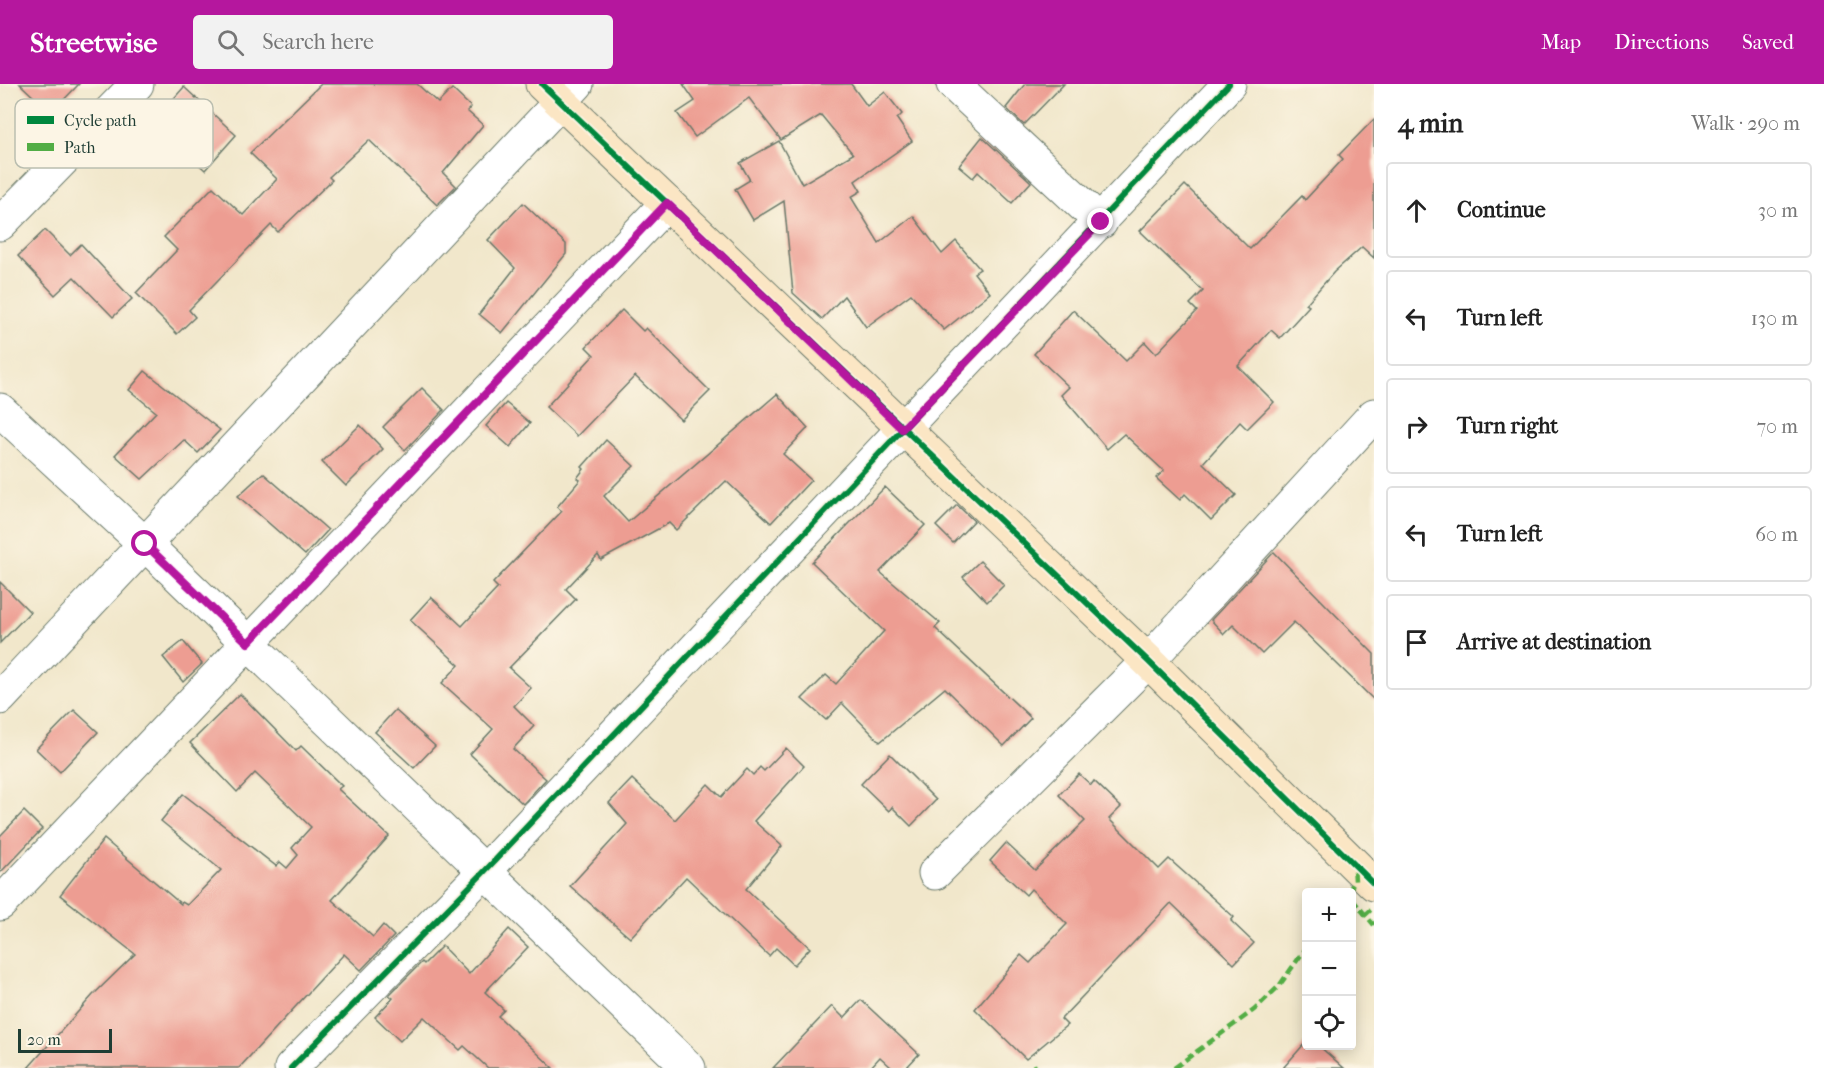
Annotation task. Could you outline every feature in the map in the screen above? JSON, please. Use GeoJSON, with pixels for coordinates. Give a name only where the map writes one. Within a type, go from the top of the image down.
{"type":"FeatureCollection","features":[{"type":"Feature","properties":{"kind":"street"},"geometry":{"type":"LineString","coordinates":[[122,99],[137,84]]}},
{"type":"Feature","properties":{"kind":"street"},"geometry":{"type":"LineString","coordinates":[[953,84],[1101,222]]}},
{"type":"Feature","properties":{"kind":"street"},"geometry":{"type":"LineString","coordinates":[[291,1068],[483,873],[902,429],[1101,222],[1228,84]]}},
{"type":"Feature","properties":{"kind":"street"},"geometry":{"type":"LineString","coordinates":[[0,698],[145,544],[560,90],[667,203],[1148,662],[1374,884]]}},
{"type":"Feature","properties":{"kind":"street"},"geometry":{"type":"LineString","coordinates":[[0,224],[55,168]]}},
{"type":"Feature","properties":{"kind":"street"},"geometry":{"type":"LineString","coordinates":[[0,904],[667,203]]}},
{"type":"Feature","properties":{"kind":"street"},"geometry":{"type":"LineString","coordinates":[[0,410],[145,544],[483,873],[689,1068]]}},
{"type":"Feature","properties":{"kind":"street"},"geometry":{"type":"LineString","coordinates":[[935,873],[1148,662],[1374,415]]}},
{"type":"Feature","properties":{"kind":"building"},"geometry":{"type":"Polygon","coordinates":[[[20,84],[79,84],[65,99],[36,99],[20,84]]]}},
{"type":"Feature","properties":{"kind":"building"},"geometry":{"type":"Polygon","coordinates":[[[321,84],[417,84],[438,103],[452,89],[471,107],[467,111],[483,125],[443,173],[456,186],[437,205],[369,140],[329,177],[332,180],[278,232],[271,225],[189,310],[195,317],[177,334],[136,293],[177,250],[164,237],[213,187],[243,215],[277,179],[250,153],[321,84]]]}},
{"type":"Feature","properties":{"kind":"building"},"geometry":{"type":"Polygon","coordinates":[[[683,84],[851,84],[867,106],[885,92],[902,114],[897,119],[912,141],[855,181],[861,191],[851,197],[879,243],[913,216],[942,254],[956,241],[980,269],[974,273],[990,293],[944,330],[911,294],[866,327],[844,296],[822,319],[793,293],[784,201],[753,220],[735,189],[750,180],[740,163],[779,141],[802,184],[853,154],[821,115],[781,140],[749,98],[695,137],[677,113],[695,101],[683,84]]]}},
{"type":"Feature","properties":{"kind":"building"},"geometry":{"type":"Polygon","coordinates":[[[1025,84],[1064,84],[1024,125],[1006,108],[1025,84]]]}},
{"type":"Feature","properties":{"kind":"building"},"geometry":{"type":"Polygon","coordinates":[[[184,87],[197,99],[173,99],[184,87]]]}},
{"type":"Feature","properties":{"kind":"building"},"geometry":{"type":"Polygon","coordinates":[[[213,114],[236,135],[213,161],[213,114]]]}},
{"type":"Feature","properties":{"kind":"building"},"geometry":{"type":"Polygon","coordinates":[[[1374,119],[1374,258],[1362,247],[1334,272],[1306,304],[1309,306],[1280,338],[1271,330],[1238,366],[1274,402],[1247,429],[1240,422],[1203,463],[1236,495],[1211,520],[1185,494],[1180,500],[1156,478],[1164,471],[1124,434],[1107,449],[1061,395],[1069,387],[1034,354],[1073,310],[1126,361],[1145,342],[1156,354],[1197,311],[1190,304],[1203,291],[1140,231],[1185,185],[1250,249],[1302,196],[1305,200],[1343,159],[1339,155],[1374,119]]]}},
{"type":"Feature","properties":{"kind":"building"},"geometry":{"type":"Polygon","coordinates":[[[982,137],[1031,182],[1012,203],[978,172],[973,178],[959,166],[982,137]]]}},
{"type":"Feature","properties":{"kind":"building"},"geometry":{"type":"Polygon","coordinates":[[[523,203],[566,244],[566,254],[502,333],[479,314],[515,268],[488,240],[523,203]]]}},
{"type":"Feature","properties":{"kind":"building"},"geometry":{"type":"Polygon","coordinates":[[[45,230],[70,255],[81,244],[132,299],[113,317],[74,277],[55,295],[18,256],[45,230]]]}},
{"type":"Feature","properties":{"kind":"building"},"geometry":{"type":"Polygon","coordinates":[[[622,310],[643,331],[646,328],[710,391],[681,420],[635,376],[577,436],[546,407],[594,355],[586,347],[622,310]]]}},
{"type":"Feature","properties":{"kind":"building"},"geometry":{"type":"Polygon","coordinates":[[[145,371],[220,430],[198,453],[184,440],[142,479],[115,455],[156,412],[129,390],[145,371]]]}},
{"type":"Feature","properties":{"kind":"building"},"geometry":{"type":"Polygon","coordinates":[[[422,388],[444,410],[405,450],[383,427],[422,388]]]}},
{"type":"Feature","properties":{"kind":"building"},"geometry":{"type":"Polygon","coordinates":[[[777,394],[808,428],[783,454],[811,480],[771,523],[726,481],[676,530],[669,523],[601,560],[598,555],[566,589],[576,599],[509,668],[531,688],[514,706],[534,726],[513,749],[546,779],[523,804],[470,754],[493,729],[442,683],[459,665],[410,620],[431,597],[462,626],[498,588],[493,583],[562,511],[557,507],[580,480],[577,478],[584,469],[582,467],[606,440],[634,466],[604,496],[628,522],[777,394]]]}},
{"type":"Feature","properties":{"kind":"building"},"geometry":{"type":"Polygon","coordinates":[[[506,403],[530,423],[510,447],[486,426],[506,403]]]}},
{"type":"Feature","properties":{"kind":"building"},"geometry":{"type":"Polygon","coordinates":[[[360,425],[383,449],[346,486],[322,462],[360,425]]]}},
{"type":"Feature","properties":{"kind":"building"},"geometry":{"type":"Polygon","coordinates":[[[263,473],[328,530],[305,555],[238,496],[263,473]]]}},
{"type":"Feature","properties":{"kind":"building"},"geometry":{"type":"Polygon","coordinates":[[[885,487],[925,525],[880,572],[940,623],[935,628],[1031,718],[1004,746],[945,688],[880,742],[842,703],[826,720],[802,699],[826,675],[836,684],[884,631],[812,562],[885,487]]]}},
{"type":"Feature","properties":{"kind":"building"},"geometry":{"type":"Polygon","coordinates":[[[957,505],[974,521],[953,543],[936,526],[957,505]]]}},
{"type":"Feature","properties":{"kind":"building"},"geometry":{"type":"Polygon","coordinates":[[[1274,552],[1374,654],[1374,700],[1294,622],[1262,654],[1233,625],[1224,634],[1211,620],[1274,552]]]}},
{"type":"Feature","properties":{"kind":"building"},"geometry":{"type":"Polygon","coordinates":[[[980,561],[1004,585],[987,602],[963,577],[980,561]]]}},
{"type":"Feature","properties":{"kind":"building"},"geometry":{"type":"Polygon","coordinates":[[[0,582],[30,612],[0,643],[0,582]]]}},
{"type":"Feature","properties":{"kind":"building"},"geometry":{"type":"Polygon","coordinates":[[[183,641],[202,664],[183,682],[163,657],[183,641]]]}},
{"type":"Feature","properties":{"kind":"building"},"geometry":{"type":"Polygon","coordinates":[[[240,694],[296,751],[301,746],[342,786],[338,789],[389,836],[332,900],[373,937],[383,925],[394,936],[361,970],[344,954],[239,1068],[28,1068],[93,995],[135,954],[60,895],[104,839],[181,904],[182,902],[187,905],[221,870],[161,821],[183,794],[276,866],[280,862],[287,868],[298,855],[292,848],[311,827],[255,773],[237,792],[190,743],[240,694]]]}},
{"type":"Feature","properties":{"kind":"building"},"geometry":{"type":"Polygon","coordinates":[[[74,710],[98,732],[60,772],[36,749],[74,710]]]}},
{"type":"Feature","properties":{"kind":"building"},"geometry":{"type":"Polygon","coordinates":[[[395,710],[435,746],[414,768],[375,732],[395,710]]]}},
{"type":"Feature","properties":{"kind":"building"},"geometry":{"type":"Polygon","coordinates":[[[786,748],[804,766],[754,821],[782,846],[746,889],[810,948],[794,965],[776,948],[769,956],[686,877],[630,938],[570,886],[627,824],[609,803],[632,779],[675,820],[708,784],[721,797],[747,769],[753,775],[760,767],[764,771],[786,748]]]}},
{"type":"Feature","properties":{"kind":"building"},"geometry":{"type":"Polygon","coordinates":[[[890,754],[936,800],[911,826],[892,807],[889,811],[861,784],[890,754]]]}},
{"type":"Feature","properties":{"kind":"building"},"geometry":{"type":"Polygon","coordinates":[[[1079,774],[1091,785],[1094,781],[1121,807],[1109,819],[1159,869],[1169,859],[1234,917],[1231,921],[1254,943],[1234,964],[1171,903],[1061,1019],[1067,1025],[1026,1059],[975,1009],[1021,955],[1030,963],[1067,924],[1031,889],[1026,895],[990,861],[1006,843],[1035,870],[1085,821],[1059,795],[1079,774]]]}},
{"type":"Feature","properties":{"kind":"building"},"geometry":{"type":"Polygon","coordinates":[[[24,811],[42,829],[0,873],[0,836],[24,811]]]}},
{"type":"Feature","properties":{"kind":"building"},"geometry":{"type":"Polygon","coordinates":[[[509,929],[528,947],[485,992],[504,1010],[498,1016],[553,1068],[488,1068],[464,1046],[460,1050],[424,1017],[400,1041],[375,1017],[393,998],[389,995],[422,962],[424,964],[442,946],[469,974],[509,929]]]}},
{"type":"Feature","properties":{"kind":"building"},"geometry":{"type":"Polygon","coordinates":[[[861,1000],[919,1054],[906,1068],[892,1068],[880,1057],[870,1068],[773,1068],[832,1006],[844,1018],[861,1000]]]}},
{"type":"Feature","properties":{"kind":"building"},"geometry":{"type":"Polygon","coordinates":[[[1302,1047],[1302,1050],[1324,1050],[1344,1068],[1283,1068],[1302,1047]]]}},
{"type":"Feature","properties":{"kind":"marked path"},"geometry":{"type":"LineString","coordinates":[[1351,888],[1355,881],[1354,864]]}},
{"type":"Feature","properties":{"kind":"marked path"},"geometry":{"type":"LineString","coordinates":[[1356,904],[1374,925]]}},
{"type":"Feature","properties":{"kind":"marked path"},"geometry":{"type":"LineString","coordinates":[[1364,916],[1374,907]]}},
{"type":"Feature","properties":{"kind":"marked path"},"geometry":{"type":"LineString","coordinates":[[1174,1068],[1254,1010],[1279,986],[1302,954]]}},
{"type":"Feature","properties":{"kind":"marked path"},"geometry":{"type":"LineString","coordinates":[[1034,1064],[1035,1068]]}},
{"type":"Feature","properties":{"kind":"cycle path"},"geometry":{"type":"LineString","coordinates":[[542,84],[1148,661],[1374,884]]}},
{"type":"Feature","properties":{"kind":"cycle path"},"geometry":{"type":"LineString","coordinates":[[291,1068],[483,873],[1229,84]]}},
{"type":"Feature","properties":{"kind":"route"},"geometry":{"type":"LineString","coordinates":[[145,544],[248,643],[667,203],[902,429],[1101,222]]}}]}
